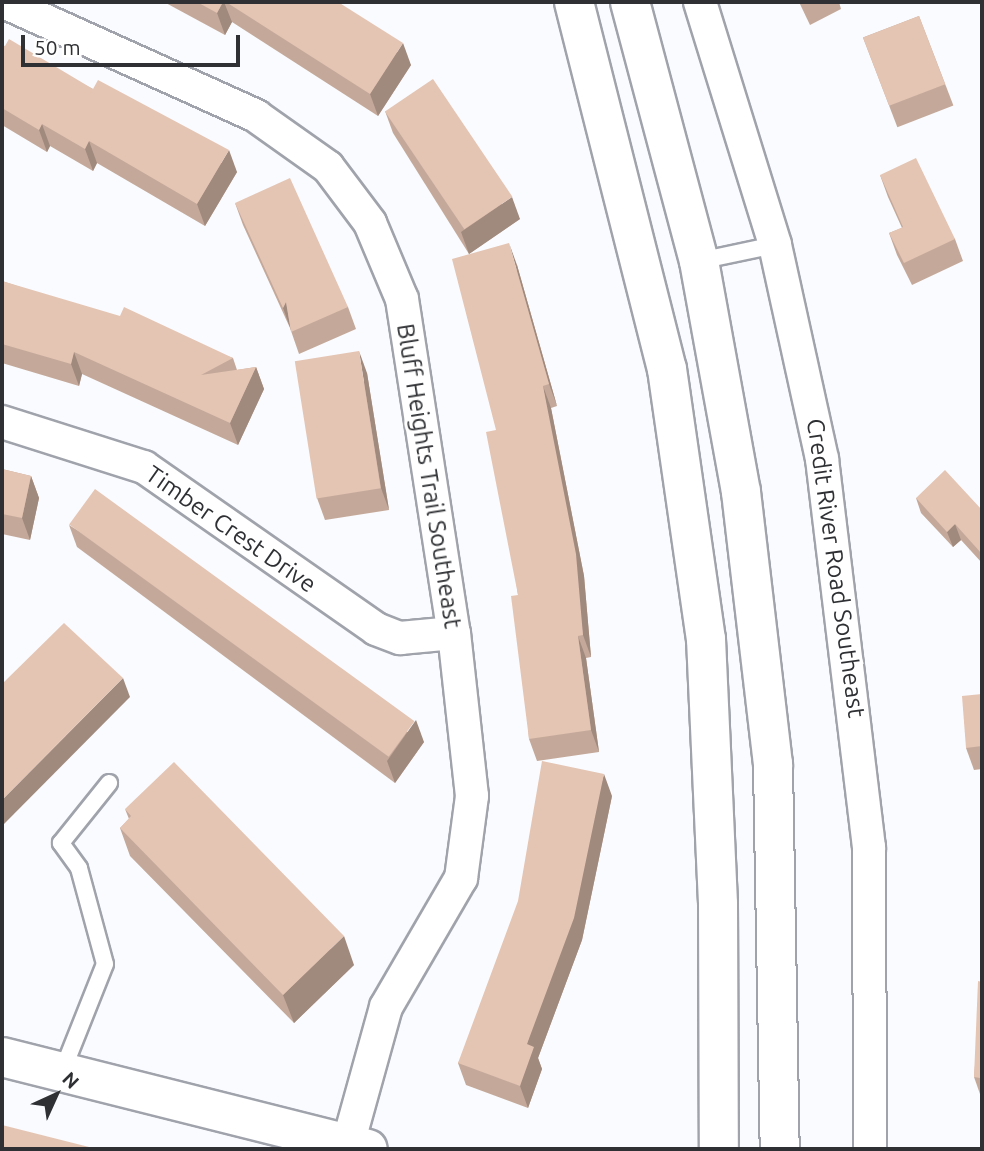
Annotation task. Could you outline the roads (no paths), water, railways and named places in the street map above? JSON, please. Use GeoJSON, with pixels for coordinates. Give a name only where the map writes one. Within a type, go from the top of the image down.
{"type":"FeatureCollection","features":[{"type":"Feature","properties":{"kind":"main road"},"geometry":{"type":"LineString","coordinates":[[574,2],[667,369],[706,639],[718,904],[719,1149]]}},
{"type":"Feature","properties":{"kind":"main road"},"geometry":{"type":"LineString","coordinates":[[630,2],[699,261],[741,492],[773,764],[780,1149]]}},
{"type":"Feature","properties":{"kind":"main road"},"geometry":{"type":"LineString","coordinates":[[2,1057],[358,1147]]}},
{"type":"Feature","properties":{"kind":"street","name":"Bluff Heights Trail Southeast"},"geometry":{"type":"LineString","coordinates":[[4,2],[256,116],[328,167],[370,223],[402,299],[454,633],[472,796],[461,878],[386,1007],[358,1147]]}},
{"type":"Feature","properties":{"kind":"street","name":"Credit River Road Southeast"},"geometry":{"type":"LineString","coordinates":[[700,2],[775,245],[822,459],[858,715],[872,948],[870,1149]]}},
{"type":"Feature","properties":{"kind":"street","name":"Timber Crest Drive"},"geometry":{"type":"LineString","coordinates":[[2,422],[144,467],[376,629],[400,638],[454,633]]}},
{"type":"Feature","properties":{"kind":"lane"},"geometry":{"type":"LineString","coordinates":[[699,261],[775,245]]}},
{"type":"Feature","properties":{"kind":"lane"},"geometry":{"type":"LineString","coordinates":[[62,1072],[105,964],[79,868],[61,842],[110,783]]}}]}
